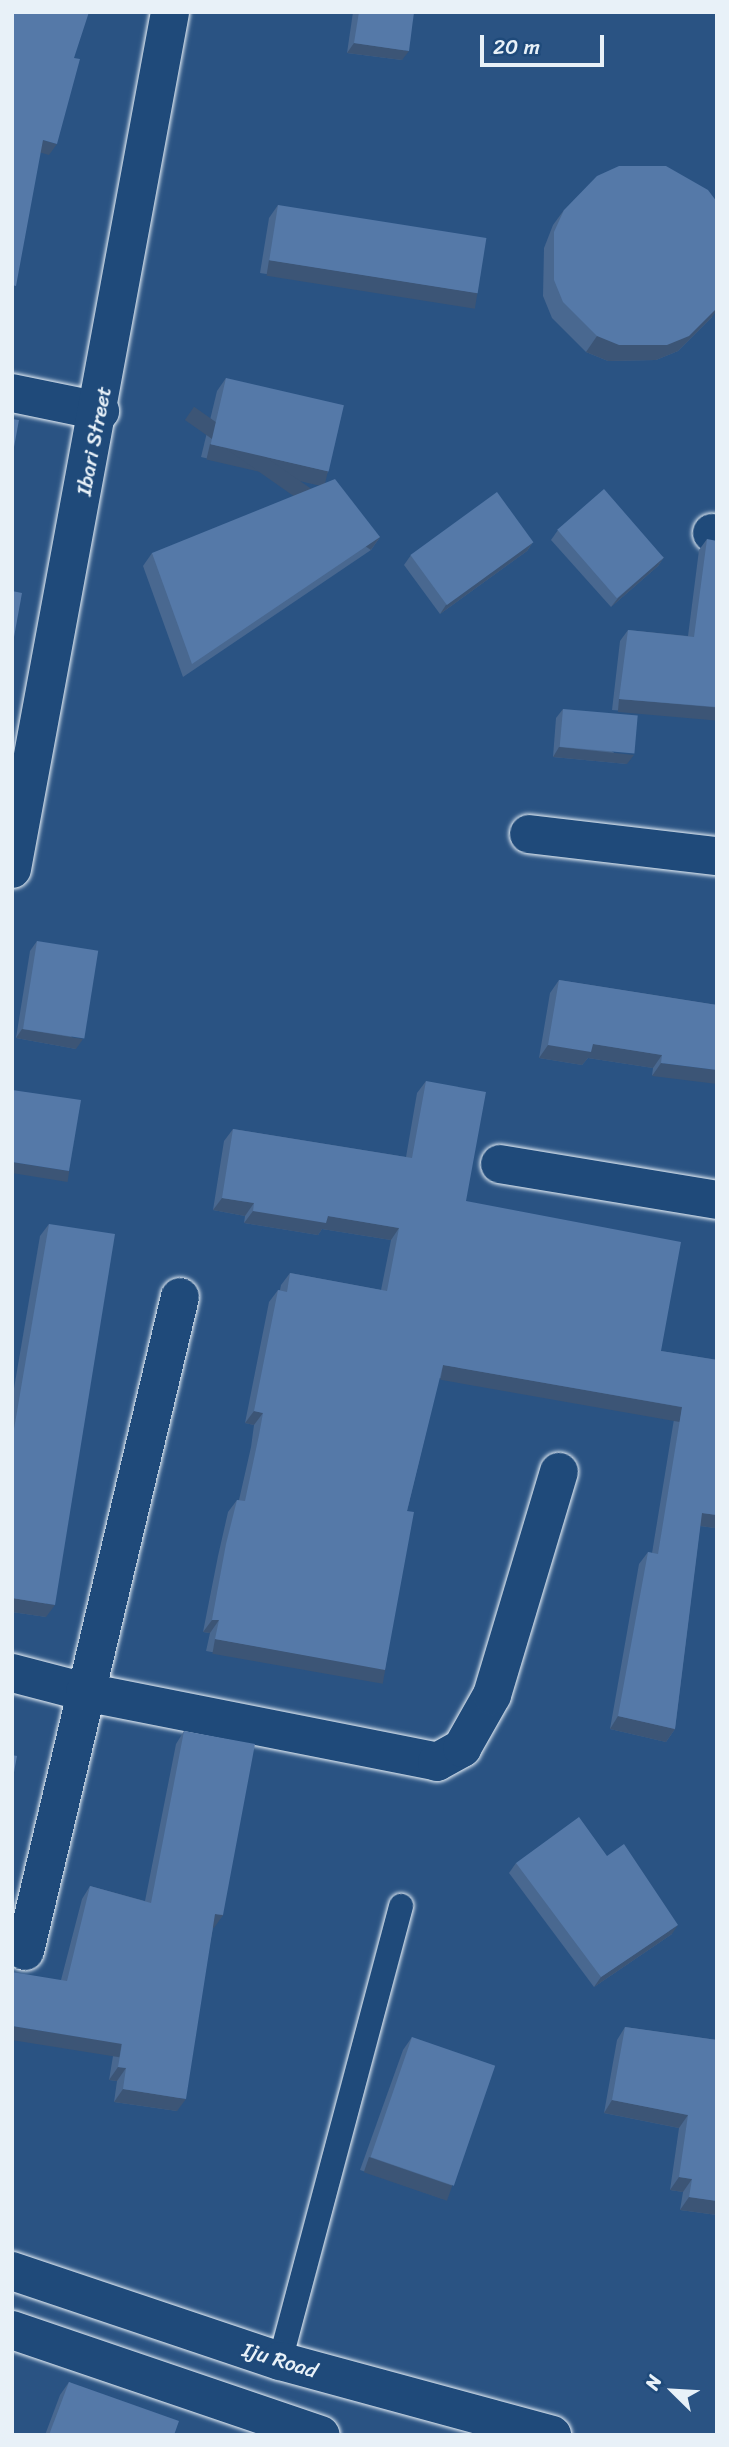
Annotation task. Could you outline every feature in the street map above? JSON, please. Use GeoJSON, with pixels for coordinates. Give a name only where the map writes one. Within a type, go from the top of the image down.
{"type":"FeatureCollection","features":[{"type":"Feature","properties":{"kind":"street","name":"Ibari Street"},"geometry":{"type":"LineString","coordinates":[[15,849],[100,411],[170,12]]}},
{"type":"Feature","properties":{"kind":"street"},"geometry":{"type":"LineString","coordinates":[[12,393],[100,411]]}},
{"type":"Feature","properties":{"kind":"street"},"geometry":{"type":"LineString","coordinates":[[529,834],[717,856]]}},
{"type":"Feature","properties":{"kind":"street"},"geometry":{"type":"LineString","coordinates":[[500,1164],[717,1200]]}},
{"type":"Feature","properties":{"kind":"street"},"geometry":{"type":"LineString","coordinates":[[25,1951],[180,1297]]}},
{"type":"Feature","properties":{"kind":"street"},"geometry":{"type":"LineString","coordinates":[[12,1673],[85,1692],[437,1762],[462,1748],[492,1695],[559,1472]]}},
{"type":"Feature","properties":{"kind":"street","name":"Iju Road"},"geometry":{"type":"LineString","coordinates":[[12,2271],[280,2361],[552,2435]]}},
{"type":"Feature","properties":{"kind":"street"},"geometry":{"type":"LineString","coordinates":[[12,2330],[315,2434]]}},
{"type":"Feature","properties":{"kind":"lane"},"geometry":{"type":"LineString","coordinates":[[280,2361],[401,1906]]}},
{"type":"Feature","properties":{"kind":"building"},"geometry":{"type":"Polygon","coordinates":[[[12,12],[89,12],[74,58],[80,59],[57,144],[43,140],[16,286],[12,285],[12,12]]]}},
{"type":"Feature","properties":{"kind":"building"},"geometry":{"type":"Polygon","coordinates":[[[359,12],[414,12],[409,51],[354,43],[359,12]]]}},
{"type":"Feature","properties":{"kind":"building"},"geometry":{"type":"Polygon","coordinates":[[[619,166],[666,166],[708,190],[717,202],[717,308],[689,336],[667,345],[619,345],[597,336],[563,302],[554,280],[554,232],[564,210],[597,176],[619,166]]]}},
{"type":"Feature","properties":{"kind":"building"},"geometry":{"type":"Polygon","coordinates":[[[278,205],[486,238],[478,293],[269,260],[278,205]]]}},
{"type":"Feature","properties":{"kind":"building"},"geometry":{"type":"Polygon","coordinates":[[[226,378],[344,405],[329,471],[211,444],[226,378]]]}},
{"type":"Feature","properties":{"kind":"building"},"geometry":{"type":"Polygon","coordinates":[[[12,419],[19,420],[12,458],[12,419]]]}},
{"type":"Feature","properties":{"kind":"building"},"geometry":{"type":"Polygon","coordinates":[[[335,479],[380,537],[192,664],[152,553],[335,479]]]}},
{"type":"Feature","properties":{"kind":"building"},"geometry":{"type":"Polygon","coordinates":[[[604,489],[664,558],[617,598],[557,530],[604,489]]]}},
{"type":"Feature","properties":{"kind":"building"},"geometry":{"type":"Polygon","coordinates":[[[497,492],[533,542],[447,605],[410,555],[497,492]]]}},
{"type":"Feature","properties":{"kind":"building"},"geometry":{"type":"Polygon","coordinates":[[[707,539],[717,541],[717,707],[619,699],[628,630],[694,637],[707,539]]]}},
{"type":"Feature","properties":{"kind":"building"},"geometry":{"type":"Polygon","coordinates":[[[12,591],[22,593],[12,648],[12,591]]]}},
{"type":"Feature","properties":{"kind":"building"},"geometry":{"type":"Polygon","coordinates":[[[563,709],[638,716],[634,753],[560,747],[563,709]]]}},
{"type":"Feature","properties":{"kind":"building"},"geometry":{"type":"Polygon","coordinates":[[[37,941],[98,951],[84,1039],[23,1029],[37,941]]]}},
{"type":"Feature","properties":{"kind":"building"},"geometry":{"type":"Polygon","coordinates":[[[559,980],[717,1005],[717,1070],[661,1063],[662,1055],[593,1044],[591,1052],[548,1045],[559,980]]]}},
{"type":"Feature","properties":{"kind":"building"},"geometry":{"type":"Polygon","coordinates":[[[426,1081],[486,1092],[466,1201],[681,1242],[661,1351],[717,1360],[717,1515],[702,1513],[675,1729],[618,1716],[648,1552],[658,1554],[682,1407],[443,1365],[407,1511],[414,1512],[385,1670],[215,1639],[219,1620],[212,1620],[226,1544],[237,1500],[245,1501],[263,1413],[254,1411],[278,1290],[287,1292],[290,1273],[387,1291],[399,1228],[328,1216],[326,1223],[253,1211],[254,1203],[222,1198],[233,1129],[412,1158],[426,1081]]]}},
{"type":"Feature","properties":{"kind":"building"},"geometry":{"type":"Polygon","coordinates":[[[12,1090],[81,1100],[69,1171],[12,1162],[12,1090]]]}},
{"type":"Feature","properties":{"kind":"building"},"geometry":{"type":"Polygon","coordinates":[[[49,1224],[115,1234],[55,1605],[12,1598],[12,1441],[49,1224]]]}},
{"type":"Feature","properties":{"kind":"building"},"geometry":{"type":"Polygon","coordinates":[[[184,1731],[255,1744],[223,1915],[215,1914],[186,2099],[123,2089],[126,2068],[118,2067],[122,2044],[12,2026],[12,1972],[67,1981],[90,1886],[151,1903],[184,1731]]]}},
{"type":"Feature","properties":{"kind":"building"},"geometry":{"type":"Polygon","coordinates":[[[12,1755],[17,1756],[12,1783],[12,1755]]]}},
{"type":"Feature","properties":{"kind":"building"},"geometry":{"type":"Polygon","coordinates":[[[579,1817],[607,1856],[624,1844],[678,1925],[601,1977],[516,1863],[579,1817]]]}},
{"type":"Feature","properties":{"kind":"building"},"geometry":{"type":"Polygon","coordinates":[[[625,2027],[717,2040],[717,2201],[689,2197],[692,2179],[679,2177],[688,2115],[612,2100],[625,2027]]]}},
{"type":"Feature","properties":{"kind":"building"},"geometry":{"type":"Polygon","coordinates":[[[412,2037],[495,2066],[454,2186],[371,2157],[412,2037]]]}},
{"type":"Feature","properties":{"kind":"building"},"geometry":{"type":"Polygon","coordinates":[[[69,2382],[179,2421],[174,2435],[49,2435],[69,2382]]]}}]}
